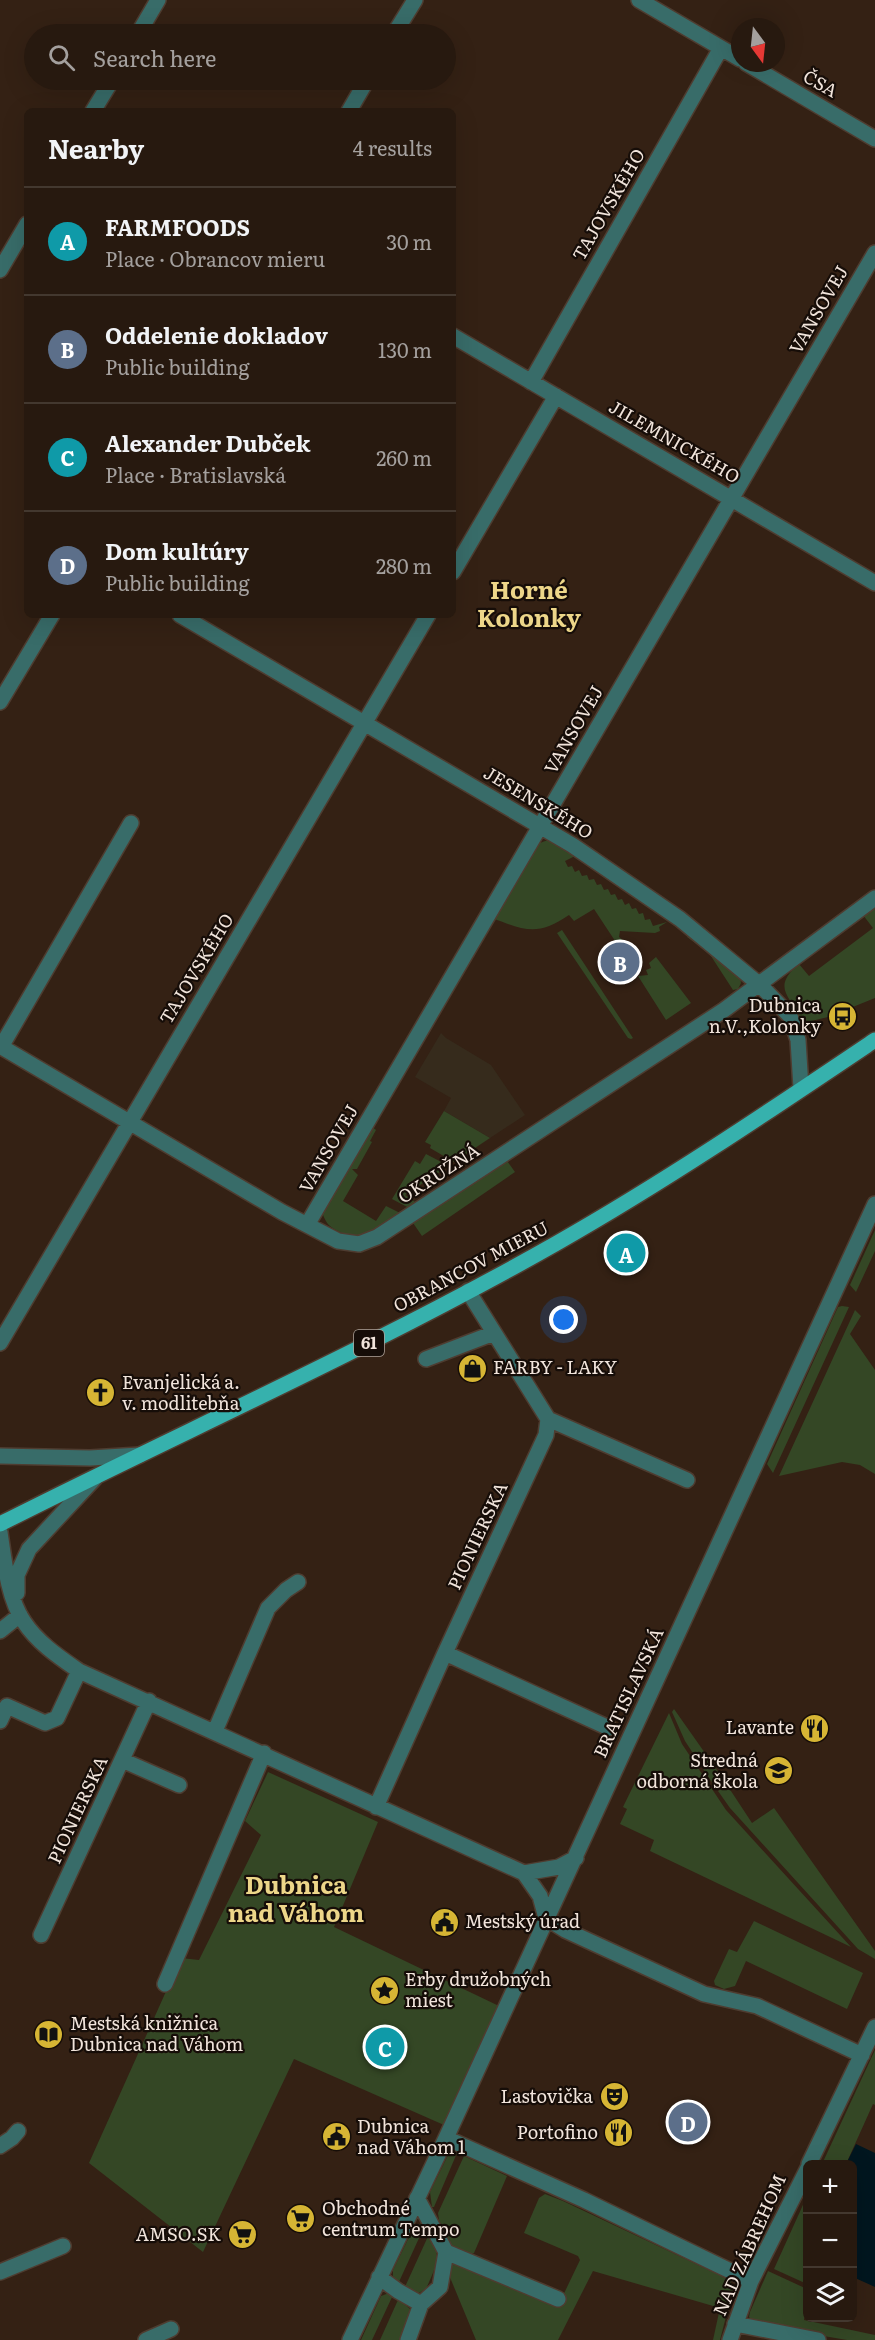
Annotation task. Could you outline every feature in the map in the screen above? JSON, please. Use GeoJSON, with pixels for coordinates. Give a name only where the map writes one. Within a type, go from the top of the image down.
{"type":"FeatureCollection","features":[{"type":"Feature","properties":{"kind":"main road","name":"OBRANCOV MIERU"},"geometry":{"type":"LineString","coordinates":[[0,1524],[326,1364],[556,1244],[636,1196],[875,1040]]}},
{"type":"Feature","properties":{"kind":"street"},"geometry":{"type":"LineString","coordinates":[[144,24],[158,0]]}},
{"type":"Feature","properties":{"kind":"street"},"geometry":{"type":"LineString","coordinates":[[400,24],[415,0]]}},
{"type":"Feature","properties":{"kind":"street"},"geometry":{"type":"LineString","coordinates":[[639,0],[731,54]]}},
{"type":"Feature","properties":{"kind":"street","name":"TAJOVSKÉHO"},"geometry":{"type":"LineString","coordinates":[[531,382],[721,48]]}},
{"type":"Feature","properties":{"kind":"street","name":"ČSA"},"geometry":{"type":"LineString","coordinates":[[761,72],[875,139]]}},
{"type":"Feature","properties":{"kind":"street"},"geometry":{"type":"LineString","coordinates":[[95,108],[106,90]]}},
{"type":"Feature","properties":{"kind":"street"},"geometry":{"type":"LineString","coordinates":[[351,108],[362,90]]}},
{"type":"Feature","properties":{"kind":"street"},"geometry":{"type":"LineString","coordinates":[[0,270],[24,229]]}},
{"type":"Feature","properties":{"kind":"street","name":"VANSOVEJ"},"geometry":{"type":"LineString","coordinates":[[308,1226],[875,254]]}},
{"type":"Feature","properties":{"kind":"street","name":"JILEMNICKÉHO"},"geometry":{"type":"LineString","coordinates":[[456,338],[875,583]]}},
{"type":"Feature","properties":{"kind":"street"},"geometry":{"type":"LineString","coordinates":[[456,567],[556,396]]}},
{"type":"Feature","properties":{"kind":"street"},"geometry":{"type":"LineString","coordinates":[[0,702],[6,679],[50,618]]}},
{"type":"Feature","properties":{"kind":"street","name":"JESENSKÉHO"},"geometry":{"type":"LineString","coordinates":[[185,618],[541,826],[596,860],[656,902],[780,1003],[794,1023],[798,1040],[801,1088]]}},
{"type":"Feature","properties":{"kind":"street","name":"TAJOVSKÉHO"},"geometry":{"type":"LineString","coordinates":[[0,1344],[426,618]]}},
{"type":"Feature","properties":{"kind":"street","name":"OKRUŽNÁ"},"geometry":{"type":"LineString","coordinates":[[131,823],[1,1046],[308,1226],[344,1243],[359,1244],[372,1240],[760,985],[875,898]]}},
{"type":"Feature","properties":{"kind":"street","name":"BRATISLAVSKÁ"},"geometry":{"type":"LineString","coordinates":[[350,2340],[576,1858],[875,1204]]}},
{"type":"Feature","properties":{"kind":"street"},"geometry":{"type":"LineString","coordinates":[[468,1291],[549,1419],[687,1480]]}},
{"type":"Feature","properties":{"kind":"street"},"geometry":{"type":"LineString","coordinates":[[426,1359],[494,1333]]}},
{"type":"Feature","properties":{"kind":"street","name":"PIONIERSKA"},"geometry":{"type":"LineString","coordinates":[[376,1807],[546,1435],[549,1419]]}},
{"type":"Feature","properties":{"kind":"street"},"geometry":{"type":"LineString","coordinates":[[0,1456],[48,1459],[140,1455]]}},
{"type":"Feature","properties":{"kind":"street"},"geometry":{"type":"LineString","coordinates":[[0,1631],[18,1612],[17,1575],[29,1549],[100,1474]]}},
{"type":"Feature","properties":{"kind":"street"},"geometry":{"type":"LineString","coordinates":[[0,1532],[4,1562],[18,1612]]}},
{"type":"Feature","properties":{"kind":"street"},"geometry":{"type":"LineString","coordinates":[[215,1731],[268,1608],[286,1590],[298,1582]]}},
{"type":"Feature","properties":{"kind":"street"},"geometry":{"type":"LineString","coordinates":[[0,1592],[50,1651],[79,1671],[150,1701],[376,1807],[524,1873],[540,1896],[546,1918],[565,1930],[704,1995],[764,2009],[862,2055]]}},
{"type":"Feature","properties":{"kind":"street","name":"BRATISLAVSKÁ"},"geometry":{"type":"LineString","coordinates":[[445,1653],[609,1728]]}},
{"type":"Feature","properties":{"kind":"street"},"geometry":{"type":"LineString","coordinates":[[0,1722],[7,1706],[45,1723],[57,1718],[79,1671]]}},
{"type":"Feature","properties":{"kind":"street","name":"PIONIERSKA"},"geometry":{"type":"LineString","coordinates":[[41,1935],[150,1701]]}},
{"type":"Feature","properties":{"kind":"street"},"geometry":{"type":"LineString","coordinates":[[165,1984],[264,1753]]}},
{"type":"Feature","properties":{"kind":"street"},"geometry":{"type":"LineString","coordinates":[[122,1760],[179,1785]]}},
{"type":"Feature","properties":{"kind":"street"},"geometry":{"type":"LineString","coordinates":[[524,1873],[559,1867],[576,1858]]}},
{"type":"Feature","properties":{"kind":"street","name":"NAD ZÁBREHOM"},"geometry":{"type":"LineString","coordinates":[[811,2160],[875,2026]]}},
{"type":"Feature","properties":{"kind":"street"},"geometry":{"type":"LineString","coordinates":[[0,2146],[18,2132]]}},
{"type":"Feature","properties":{"kind":"street"},"geometry":{"type":"LineString","coordinates":[[446,2138],[584,2200],[751,2281]]}},
{"type":"Feature","properties":{"kind":"street","name":"NAD ZÁBREHOM"},"geometry":{"type":"LineString","coordinates":[[730,2340],[751,2281],[803,2176]]}},
{"type":"Feature","properties":{"kind":"street"},"geometry":{"type":"LineString","coordinates":[[408,2340],[422,2304],[440,2287],[446,2252],[417,2199]]}},
{"type":"Feature","properties":{"kind":"street"},"geometry":{"type":"LineString","coordinates":[[0,2272],[63,2246]]}},
{"type":"Feature","properties":{"kind":"street"},"geometry":{"type":"LineString","coordinates":[[446,2252],[558,2299]]}},
{"type":"Feature","properties":{"kind":"street"},"geometry":{"type":"LineString","coordinates":[[379,2277],[422,2304]]}},
{"type":"Feature","properties":{"kind":"street"},"geometry":{"type":"LineString","coordinates":[[735,2324],[818,2340]]}},
{"type":"Feature","properties":{"kind":"street"},"geometry":{"type":"LineString","coordinates":[[146,2340],[171,2329]]}},
{"type":"Feature","properties":{"kind":"shaded area"},"geometry":{"type":"Polygon","coordinates":[[[441,1033],[491,1065],[525,1115],[490,1138],[444,1111],[451,1098],[415,1077],[441,1033]]]}},
{"type":"Feature","properties":{"kind":"green space"},"geometry":{"type":"Polygon","coordinates":[[[548,840],[577,855],[565,861],[568,867],[572,866],[575,872],[579,870],[582,876],[587,875],[589,880],[594,879],[597,885],[601,884],[604,890],[608,889],[611,895],[615,894],[618,900],[622,899],[625,905],[629,903],[632,909],[636,908],[639,914],[643,913],[645,920],[650,919],[653,926],[667,922],[659,927],[660,931],[655,933],[620,931],[619,937],[628,944],[623,953],[594,909],[574,921],[569,915],[540,929],[514,926],[492,918],[537,844],[548,840]]]}},
{"type":"Feature","properties":{"kind":"green space"},"geometry":{"type":"Polygon","coordinates":[[[875,906],[875,998],[828,1017],[803,1023],[784,987],[790,973],[799,964],[809,976],[873,928],[863,915],[875,906]]]}},
{"type":"Feature","properties":{"kind":"green space"},"geometry":{"type":"Polygon","coordinates":[[[562,930],[633,1038],[628,1038],[557,933],[562,930]]]}},
{"type":"Feature","properties":{"kind":"green space"},"geometry":{"type":"Polygon","coordinates":[[[690,936],[740,977],[741,983],[738,989],[733,990],[709,953],[687,937],[690,936]]]}},
{"type":"Feature","properties":{"kind":"green space"},"geometry":{"type":"Polygon","coordinates":[[[656,957],[691,1003],[666,1020],[638,976],[648,975],[646,970],[651,968],[649,963],[656,957]]]}},
{"type":"Feature","properties":{"kind":"green space"},"geometry":{"type":"Polygon","coordinates":[[[444,1111],[490,1138],[454,1162],[430,1148],[431,1145],[425,1142],[444,1111]]]}},
{"type":"Feature","properties":{"kind":"green space"},"geometry":{"type":"Polygon","coordinates":[[[371,1126],[376,1130],[370,1141],[372,1142],[357,1169],[352,1169],[358,1175],[343,1201],[376,1221],[386,1206],[402,1214],[370,1232],[353,1236],[329,1225],[322,1212],[371,1126]]]}},
{"type":"Feature","properties":{"kind":"green space"},"geometry":{"type":"Polygon","coordinates":[[[426,1154],[449,1166],[405,1195],[418,1204],[409,1208],[392,1199],[415,1161],[420,1164],[426,1154]]]}},
{"type":"Feature","properties":{"kind":"green space"},"geometry":{"type":"Polygon","coordinates":[[[505,1158],[515,1172],[422,1236],[411,1220],[505,1158]]]}},
{"type":"Feature","properties":{"kind":"green space"},"geometry":{"type":"Polygon","coordinates":[[[875,1230],[875,1251],[856,1292],[850,1285],[875,1230]]]}},
{"type":"Feature","properties":{"kind":"green space"},"geometry":{"type":"Polygon","coordinates":[[[838,1307],[849,1307],[773,1473],[767,1464],[838,1307]]]}},
{"type":"Feature","properties":{"kind":"green space"},"geometry":{"type":"Polygon","coordinates":[[[855,1310],[861,1316],[850,1334],[875,1370],[875,1474],[860,1465],[842,1462],[779,1476],[855,1310]]]}},
{"type":"Feature","properties":{"kind":"green space"},"geometry":{"type":"Polygon","coordinates":[[[674,1709],[724,1780],[715,1787],[685,1741],[672,1712],[674,1709]]]}},
{"type":"Feature","properties":{"kind":"green space"},"geometry":{"type":"Polygon","coordinates":[[[669,1713],[682,1744],[726,1810],[851,1947],[650,1851],[654,1840],[620,1824],[627,1809],[623,1807],[669,1713]]]}},
{"type":"Feature","properties":{"kind":"green space"},"geometry":{"type":"Polygon","coordinates":[[[268,1772],[378,1822],[334,1927],[499,2006],[444,2125],[294,2059],[203,2252],[89,2163],[181,1958],[199,1960],[261,1835],[245,1821],[268,1772]]]}},
{"type":"Feature","properties":{"kind":"green space"},"geometry":{"type":"Polygon","coordinates":[[[730,1783],[732,1786],[729,1788],[752,1823],[774,1808],[875,1951],[875,1959],[858,1949],[730,1808],[718,1791],[730,1783]]]}},
{"type":"Feature","properties":{"kind":"green space"},"geometry":{"type":"Polygon","coordinates":[[[754,1921],[863,1973],[847,2009],[746,1961],[735,1986],[724,1989],[715,1985],[714,1981],[729,1949],[737,1952],[754,1921]]]}},
{"type":"Feature","properties":{"kind":"green space"},"geometry":{"type":"Polygon","coordinates":[[[875,2050],[875,2105],[873,2104],[848,2160],[824,2160],[875,2050]]]}},
{"type":"Feature","properties":{"kind":"green space"},"geometry":{"type":"Polygon","coordinates":[[[457,2153],[434,2207],[432,2207],[430,2192],[448,2155],[457,2153]]]}},
{"type":"Feature","properties":{"kind":"green space"},"geometry":{"type":"Polygon","coordinates":[[[464,2156],[507,2176],[474,2253],[469,2255],[452,2248],[438,2213],[464,2156]]]}},
{"type":"Feature","properties":{"kind":"green space"},"geometry":{"type":"Polygon","coordinates":[[[545,2194],[730,2280],[735,2293],[728,2309],[720,2340],[713,2340],[720,2308],[593,2271],[558,2340],[476,2340],[449,2275],[451,2261],[558,2306],[580,2260],[578,2256],[524,2233],[539,2198],[545,2194]]]}},
{"type":"Feature","properties":{"kind":"green space"},"geometry":{"type":"Polygon","coordinates":[[[803,2205],[803,2282],[774,2269],[803,2205]]]}},
{"type":"Feature","properties":{"kind":"green space"},"geometry":{"type":"Polygon","coordinates":[[[420,2224],[425,2225],[398,2284],[393,2276],[393,2270],[413,2229],[420,2224]]]}},
{"type":"Feature","properties":{"kind":"green space"},"geometry":{"type":"Polygon","coordinates":[[[430,2232],[437,2254],[435,2267],[426,2289],[415,2295],[404,2289],[430,2232]]]}},
{"type":"Feature","properties":{"kind":"green space"},"geometry":{"type":"Polygon","coordinates":[[[768,2271],[803,2287],[803,2322],[813,2322],[875,2335],[875,2340],[847,2340],[754,2324],[749,2317],[768,2271]]]}},
{"type":"Feature","properties":{"kind":"green space"},"geometry":{"type":"Polygon","coordinates":[[[389,2293],[393,2295],[372,2340],[361,2340],[381,2296],[389,2293]]]}},
{"type":"Feature","properties":{"kind":"green space"},"geometry":{"type":"Polygon","coordinates":[[[398,2300],[410,2309],[403,2340],[380,2340],[398,2300]]]}},
{"type":"Feature","properties":{"kind":"water"},"geometry":{"type":"Polygon","coordinates":[[[856,2144],[875,2153],[875,2287],[857,2279],[857,2160],[848,2160],[856,2144]]]}},
{"type":"Feature","properties":{"kind":"place","name":"Oddelenie dokladov"},"geometry":{"type":"Point","coordinates":[620,962]}},
{"type":"Feature","properties":{"kind":"place","name":"Dubnica n.V.,Kolonky"},"geometry":{"type":"Point","coordinates":[842,1016]}},
{"type":"Feature","properties":{"kind":"place","name":"FARMFOODS"},"geometry":{"type":"Point","coordinates":[626,1253]}},
{"type":"Feature","properties":{"kind":"place","name":"FARBY - LAKY"},"geometry":{"type":"Point","coordinates":[472,1368]}},
{"type":"Feature","properties":{"kind":"place","name":"Evanjelická a. v. modlitebňa"},"geometry":{"type":"Point","coordinates":[101,1393]}},
{"type":"Feature","properties":{"kind":"place","name":"Lavante"},"geometry":{"type":"Point","coordinates":[815,1728]}},
{"type":"Feature","properties":{"kind":"place","name":"Stredná odborná škola"},"geometry":{"type":"Point","coordinates":[779,1771]}},
{"type":"Feature","properties":{"kind":"place","name":"Mestský úrad"},"geometry":{"type":"Point","coordinates":[444,1922]}},
{"type":"Feature","properties":{"kind":"place","name":"Erby družobných miest"},"geometry":{"type":"Point","coordinates":[384,1990]}},
{"type":"Feature","properties":{"kind":"place","name":"Mestská knižnica Dubnica nad Váhom"},"geometry":{"type":"Point","coordinates":[49,2034]}},
{"type":"Feature","properties":{"kind":"place","name":"Alexander Dubček"},"geometry":{"type":"Point","coordinates":[385,2047]}},
{"type":"Feature","properties":{"kind":"place","name":"Lastovička"},"geometry":{"type":"Point","coordinates":[614,2097]}},
{"type":"Feature","properties":{"kind":"place","name":"Dom kultúry"},"geometry":{"type":"Point","coordinates":[688,2122]}},
{"type":"Feature","properties":{"kind":"place","name":"Portofino"},"geometry":{"type":"Point","coordinates":[619,2133]}},
{"type":"Feature","properties":{"kind":"place","name":"Dubnica nad Váhom 1"},"geometry":{"type":"Point","coordinates":[336,2137]}},
{"type":"Feature","properties":{"kind":"place","name":"Obchodné centrum Tempo"},"geometry":{"type":"Point","coordinates":[301,2219]}},
{"type":"Feature","properties":{"kind":"place","name":"AMSO.SK"},"geometry":{"type":"Point","coordinates":[242,2235]}},
{"type":"Feature","properties":{"kind":"district","name":"Horné Kolonky"},"geometry":{"type":"Point","coordinates":[529,605]}},
{"type":"Feature","properties":{"kind":"district","name":"Dubnica nad Váhom"},"geometry":{"type":"Point","coordinates":[296,1900]}}]}
